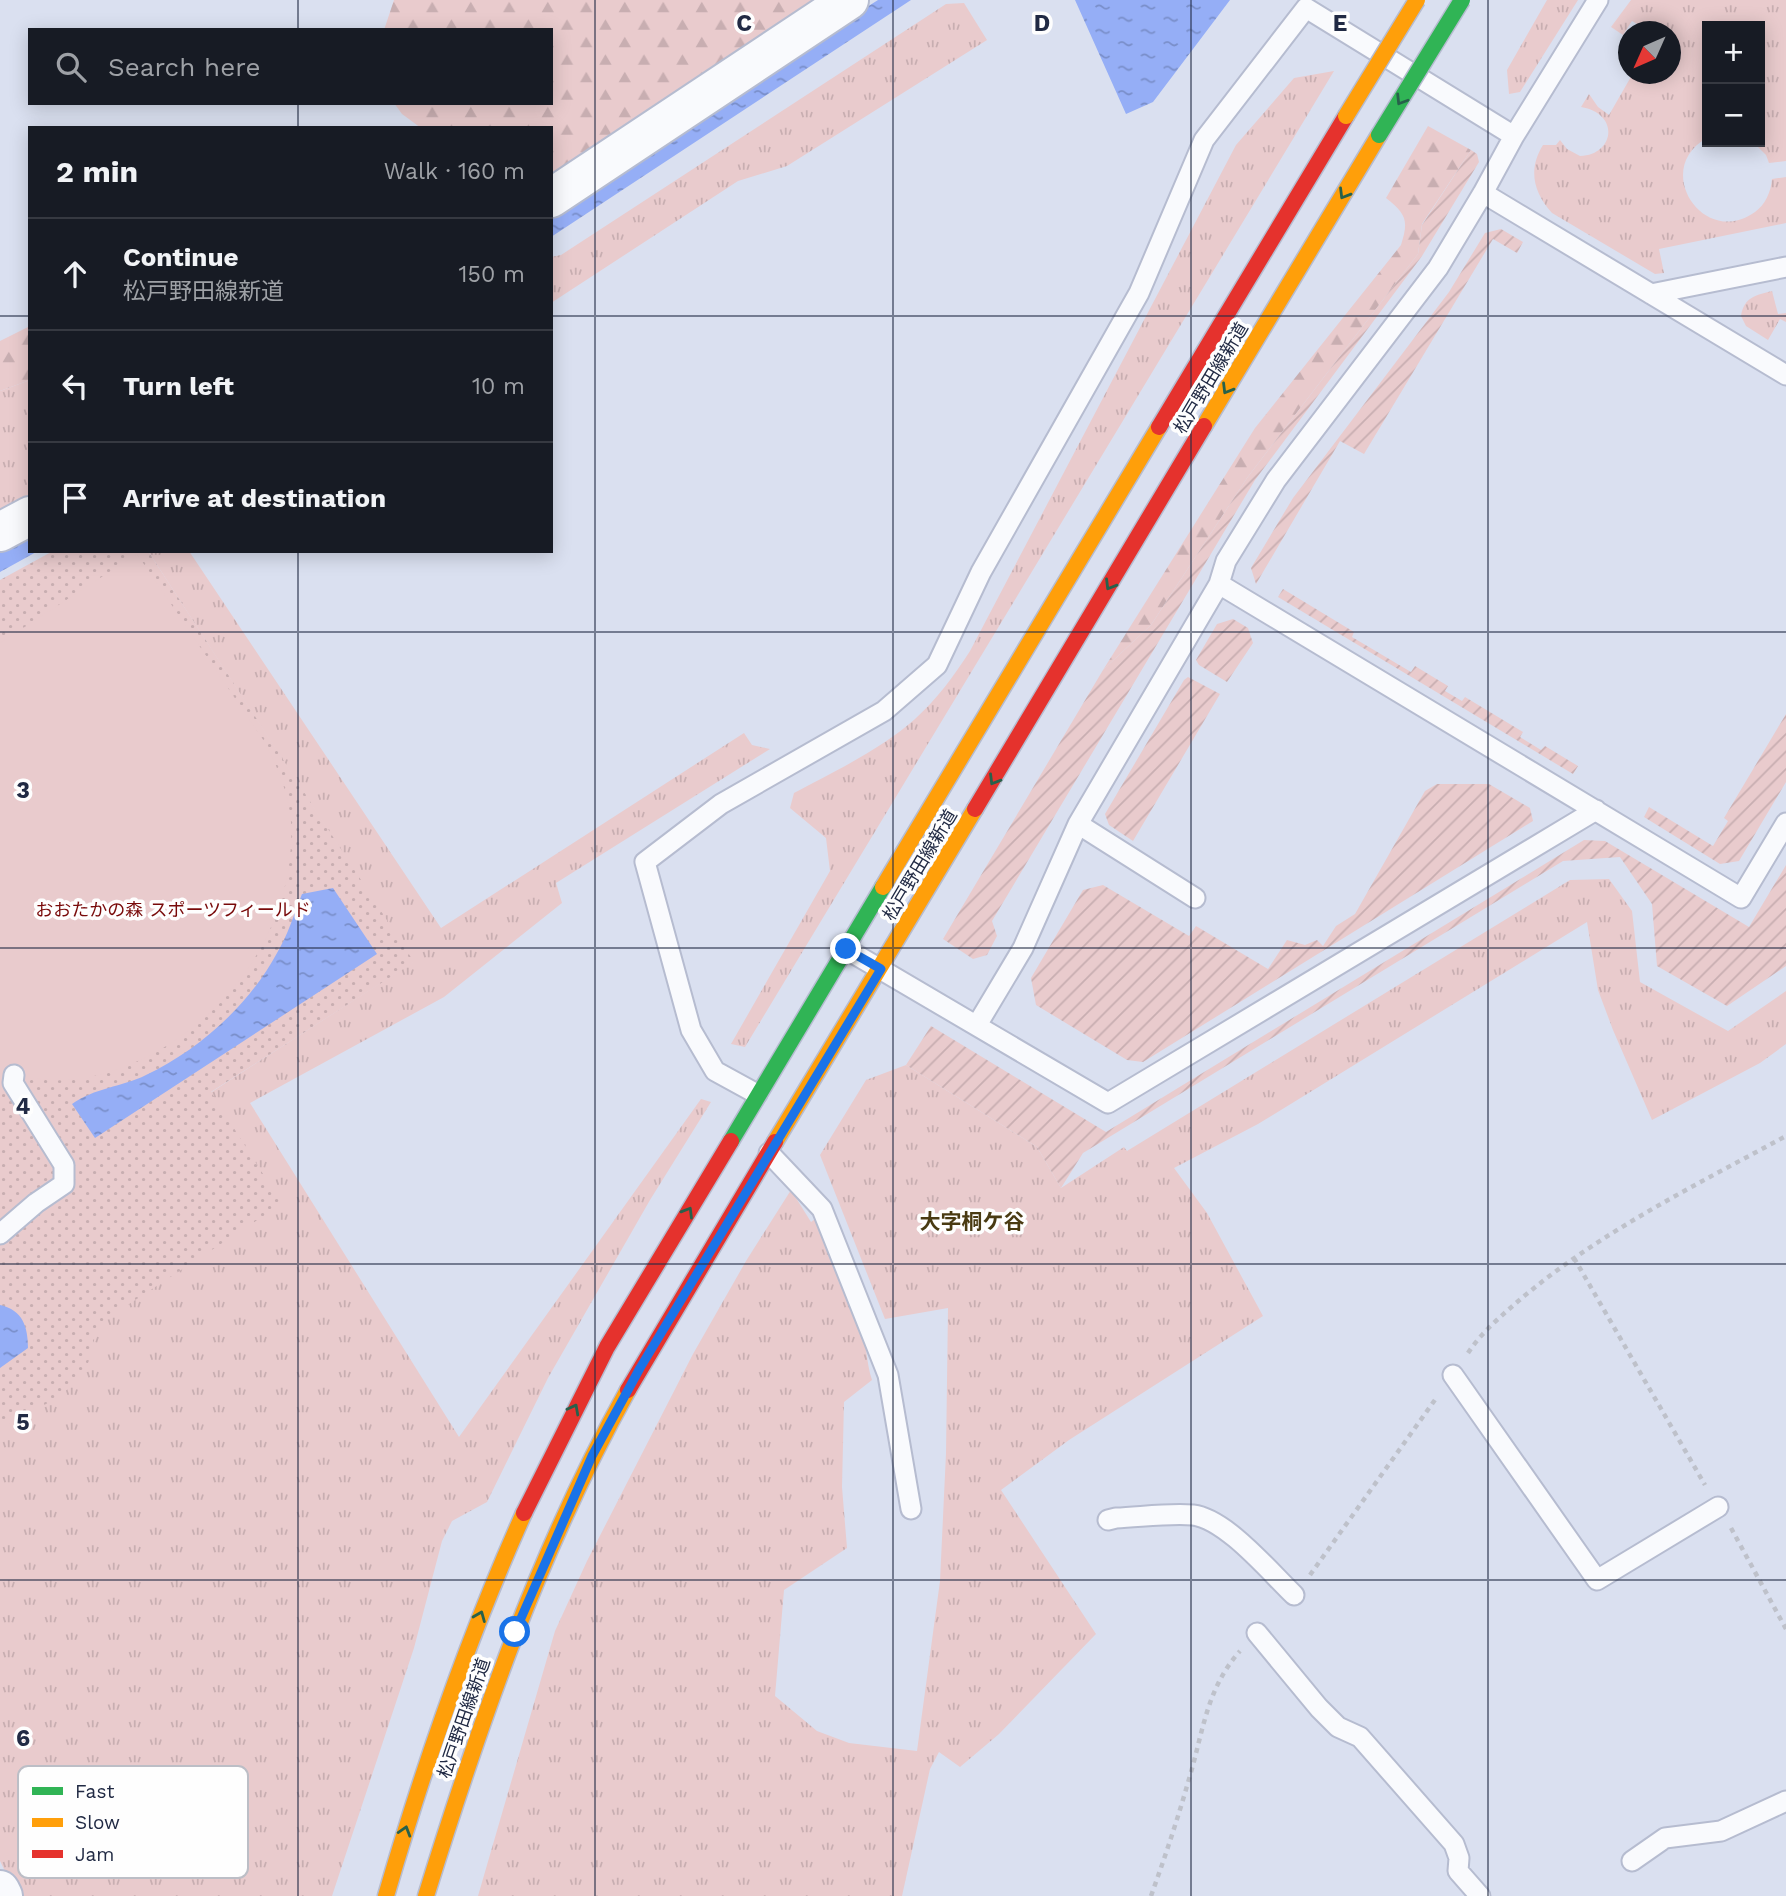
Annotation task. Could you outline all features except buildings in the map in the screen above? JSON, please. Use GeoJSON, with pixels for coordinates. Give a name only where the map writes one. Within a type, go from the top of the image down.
{"type":"FeatureCollection","features":[{"type":"Feature","properties":{"kind":"main road","name":"松戸野田線新道"},"geometry":{"type":"LineString","coordinates":[[386,1896],[423,1772],[457,1674],[520,1521],[561,1433],[607,1347],[1417,0]]}},
{"type":"Feature","properties":{"kind":"main road","name":"松戸野田線新道"},"geometry":{"type":"LineString","coordinates":[[426,1896],[458,1790],[496,1682],[592,1456],[640,1368],[1462,0]]}},
{"type":"Feature","properties":{"kind":"street"},"geometry":{"type":"LineString","coordinates":[[553,197],[849,0]]}},
{"type":"Feature","properties":{"kind":"street"},"geometry":{"type":"LineString","coordinates":[[0,532],[28,517]]}},
{"type":"Feature","properties":{"kind":"street"},"geometry":{"type":"LineString","coordinates":[[0,1890],[3,1896]]}},
{"type":"Feature","properties":{"kind":"lane"},"geometry":{"type":"LineString","coordinates":[[977,1025],[1023,948],[1078,824],[1219,584],[1226,561],[1276,480],[1438,268],[1514,135],[1598,0]]}},
{"type":"Feature","properties":{"kind":"lane"},"geometry":{"type":"LineString","coordinates":[[757,1094],[715,1071],[691,1030],[645,862],[721,804],[884,711],[937,665],[981,572],[1139,293],[1204,140],[1306,8],[1514,135]]}},
{"type":"Feature","properties":{"kind":"lane"},"geometry":{"type":"LineString","coordinates":[[1483,193],[1786,375]]}},
{"type":"Feature","properties":{"kind":"lane"},"geometry":{"type":"LineString","coordinates":[[1651,293],[1786,267]]}},
{"type":"Feature","properties":{"kind":"lane"},"geometry":{"type":"LineString","coordinates":[[1219,584],[1741,898],[1786,823]]}},
{"type":"Feature","properties":{"kind":"lane"},"geometry":{"type":"LineString","coordinates":[[846,949],[1108,1103],[1596,810]]}},
{"type":"Feature","properties":{"kind":"lane"},"geometry":{"type":"LineString","coordinates":[[1078,824],[1195,898]]}},
{"type":"Feature","properties":{"kind":"lane"},"geometry":{"type":"LineString","coordinates":[[0,1234],[36,1203],[64,1184],[64,1165],[13,1083],[14,1075]]}},
{"type":"Feature","properties":{"kind":"lane"},"geometry":{"type":"LineString","coordinates":[[769,1153],[822,1209],[888,1375],[911,1508]]}},
{"type":"Feature","properties":{"kind":"lane"},"geometry":{"type":"LineString","coordinates":[[1453,1375],[1597,1580],[1718,1507]]}},
{"type":"Feature","properties":{"kind":"lane"},"geometry":{"type":"LineString","coordinates":[[1108,1520],[1193,1515],[1214,1521],[1228,1531],[1294,1595]]}},
{"type":"Feature","properties":{"kind":"lane"},"geometry":{"type":"LineString","coordinates":[[1257,1633],[1319,1709],[1338,1727],[1360,1737],[1454,1844],[1459,1858],[1458,1871],[1480,1896]]}},
{"type":"Feature","properties":{"kind":"lane"},"geometry":{"type":"LineString","coordinates":[[1632,1861],[1665,1838],[1721,1830],[1786,1801]]}},
{"type":"Feature","properties":{"kind":"path"},"geometry":{"type":"LineString","coordinates":[[1294,1595],[1476,1340],[1543,1280],[1574,1258],[1683,1192],[1786,1136]]}},
{"type":"Feature","properties":{"kind":"path"},"geometry":{"type":"LineString","coordinates":[[1574,1258],[1786,1629]]}},
{"type":"Feature","properties":{"kind":"path"},"geometry":{"type":"LineString","coordinates":[[1151,1896],[1177,1820],[1210,1697],[1230,1662],[1257,1633]]}},
{"type":"Feature","properties":{"kind":"green space"},"geometry":{"type":"Polygon","coordinates":[[[394,0],[816,0],[553,176],[553,126],[418,126],[402,114],[395,105],[553,105],[553,28],[385,28],[394,0]]]}},
{"type":"Feature","properties":{"kind":"green space"},"geometry":{"type":"Polygon","coordinates":[[[1547,0],[1578,0],[1520,92],[1509,94],[1507,70],[1547,0]]]}},
{"type":"Feature","properties":{"kind":"green space"},"geometry":{"type":"Polygon","coordinates":[[[1631,0],[1786,0],[1786,161],[1769,163],[1758,147],[1765,147],[1765,21],[1702,21],[1702,142],[1691,152],[1684,168],[1684,185],[1691,200],[1703,213],[1718,220],[1736,221],[1762,206],[1772,179],[1786,177],[1786,223],[1659,249],[1664,273],[1655,274],[1552,213],[1537,189],[1535,163],[1543,145],[1556,145],[1560,140],[1567,149],[1580,156],[1591,154],[1606,142],[1607,125],[1602,117],[1581,107],[1589,94],[1598,107],[1609,115],[1627,84],[1681,84],[1681,21],[1618,21],[1618,32],[1611,27],[1631,0]]]}},
{"type":"Feature","properties":{"kind":"green space"},"geometry":{"type":"Polygon","coordinates":[[[964,3],[987,40],[787,166],[738,181],[553,302],[553,257],[561,255],[946,4],[964,3]]]}},
{"type":"Feature","properties":{"kind":"green space"},"geometry":{"type":"Polygon","coordinates":[[[1334,71],[745,1047],[731,1044],[830,871],[826,838],[790,808],[794,793],[857,759],[902,730],[931,703],[951,678],[970,651],[1236,145],[1294,78],[1334,71]]]}},
{"type":"Feature","properties":{"kind":"green space"},"geometry":{"type":"Polygon","coordinates":[[[1428,126],[1471,150],[1422,224],[1418,254],[1247,478],[1151,625],[1103,670],[1255,428],[1401,245],[1405,229],[1404,218],[1386,198],[1428,126]]]}},
{"type":"Feature","properties":{"kind":"green space"},"geometry":{"type":"Polygon","coordinates":[[[1471,150],[1477,154],[1479,162],[1422,256],[1255,480],[992,921],[997,936],[987,955],[973,959],[943,939],[1103,670],[1151,625],[1247,478],[1418,254],[1422,225],[1471,150]]]}},
{"type":"Feature","properties":{"kind":"green space"},"geometry":{"type":"Polygon","coordinates":[[[1501,229],[1523,242],[1517,253],[1493,239],[1364,454],[1340,441],[1256,584],[1251,568],[1293,498],[1449,292],[1485,233],[1501,229]]]}},
{"type":"Feature","properties":{"kind":"green space"},"geometry":{"type":"Polygon","coordinates":[[[1772,291],[1778,314],[1786,313],[1786,322],[1780,319],[1768,340],[1746,326],[1741,316],[1748,301],[1772,291]]]}},
{"type":"Feature","properties":{"kind":"green space"},"geometry":{"type":"Polygon","coordinates":[[[28,327],[28,381],[0,391],[0,341],[28,327]]]}},
{"type":"Feature","properties":{"kind":"green space"},"geometry":{"type":"Polygon","coordinates":[[[28,381],[28,500],[0,515],[0,391],[28,381]]]}},
{"type":"Feature","properties":{"kind":"green space","name":"おおたかの森 スポーツフィールド"},"geometry":{"type":"Polygon","coordinates":[[[49,553],[149,553],[414,962],[211,1092],[282,1204],[97,1325],[88,1363],[72,1385],[50,1402],[0,1428],[0,580],[49,553]]]}},
{"type":"Feature","properties":{"kind":"green space"},"geometry":{"type":"Polygon","coordinates":[[[149,553],[190,553],[441,928],[744,733],[752,745],[770,749],[556,883],[562,903],[444,997],[250,1103],[459,1437],[701,1099],[711,1102],[650,1200],[548,1378],[487,1502],[452,1521],[442,1541],[414,1648],[332,1896],[17,1896],[0,1861],[0,1368],[210,1093],[413,962],[149,553]]]}},
{"type":"Feature","properties":{"kind":"green space"},"geometry":{"type":"Polygon","coordinates":[[[137,554],[264,741],[278,770],[288,801],[291,822],[289,866],[278,908],[261,948],[236,984],[206,1016],[171,1043],[132,1063],[79,1079],[45,1080],[0,1073],[0,643],[137,554]]]}},
{"type":"Feature","properties":{"kind":"green space"},"geometry":{"type":"Polygon","coordinates":[[[1283,589],[1354,632],[1352,637],[1411,672],[1415,666],[1448,686],[1445,691],[1462,701],[1465,697],[1523,732],[1520,737],[1541,750],[1545,746],[1578,766],[1573,774],[1278,597],[1283,589]]]}},
{"type":"Feature","properties":{"kind":"green space"},"geometry":{"type":"Polygon","coordinates":[[[1233,619],[1248,628],[1253,643],[1227,682],[1199,665],[1196,660],[1217,624],[1233,619]]]}},
{"type":"Feature","properties":{"kind":"green space"},"geometry":{"type":"Polygon","coordinates":[[[1188,677],[1220,694],[1133,841],[1109,825],[1105,814],[1188,677]]]}},
{"type":"Feature","properties":{"kind":"green space"},"geometry":{"type":"Polygon","coordinates":[[[1786,714],[1786,782],[1739,861],[1720,864],[1644,817],[1649,807],[1713,846],[1728,821],[1724,818],[1786,714]]]}},
{"type":"Feature","properties":{"kind":"green space"},"geometry":{"type":"Polygon","coordinates":[[[1437,784],[1489,784],[1530,808],[1533,821],[1143,1062],[1127,1060],[1036,1005],[1031,978],[1083,890],[1103,885],[1189,936],[1196,926],[1268,969],[1287,940],[1305,945],[1317,940],[1323,946],[1336,926],[1355,914],[1425,791],[1437,784]]]}},
{"type":"Feature","properties":{"kind":"green space"},"geometry":{"type":"Polygon","coordinates":[[[1584,840],[1605,841],[1749,927],[1786,865],[1786,966],[1727,1006],[1657,966],[1652,904],[1620,857],[1563,861],[1083,1153],[1061,1188],[1037,1147],[906,1065],[931,1026],[1106,1132],[1584,840]]]}},
{"type":"Feature","properties":{"kind":"green space"},"geometry":{"type":"Polygon","coordinates":[[[1609,879],[1632,911],[1640,982],[1728,1031],[1786,991],[1786,1044],[1760,1063],[1652,1120],[1598,990],[1587,922],[1258,1124],[1174,1168],[1207,1213],[1263,1316],[1069,1440],[1001,1490],[1096,1634],[999,1734],[960,1767],[939,1752],[930,1769],[902,1896],[478,1896],[555,1631],[587,1561],[693,1354],[746,1261],[791,1190],[811,1222],[815,1219],[850,1299],[863,1333],[872,1380],[844,1402],[842,1487],[847,1548],[784,1590],[775,1696],[817,1731],[849,1743],[917,1751],[940,1581],[946,1453],[948,1308],[885,1319],[820,1155],[866,1080],[906,1065],[1037,1147],[1061,1188],[1124,1147],[1127,1151],[1570,880],[1609,879]]]}},
{"type":"Feature","properties":{"kind":"water"},"geometry":{"type":"Polygon","coordinates":[[[878,0],[911,0],[553,236],[553,216],[734,92],[878,0]]]}},
{"type":"Feature","properties":{"kind":"water"},"geometry":{"type":"Polygon","coordinates":[[[1075,0],[1230,0],[1153,102],[1126,114],[1075,0]]]}},
{"type":"Feature","properties":{"kind":"water"},"geometry":{"type":"Polygon","coordinates":[[[28,538],[28,553],[34,553],[0,572],[0,553],[28,538]]]}},
{"type":"Feature","properties":{"kind":"water"},"geometry":{"type":"Polygon","coordinates":[[[333,888],[377,954],[95,1138],[72,1104],[89,1094],[146,1075],[185,1053],[203,1039],[237,1008],[266,972],[284,939],[302,894],[333,888]]]}},
{"type":"Feature","properties":{"kind":"water"},"geometry":{"type":"Polygon","coordinates":[[[0,1305],[14,1311],[23,1321],[28,1348],[0,1368],[0,1305]]]}},
{"type":"Feature","properties":{"kind":"traffic: fast"},"geometry":{"type":"LineString","coordinates":[[1379,135],[1462,0]]}},
{"type":"Feature","properties":{"kind":"traffic: fast"},"geometry":{"type":"LineString","coordinates":[[731,1141],[883,887]]}},
{"type":"Feature","properties":{"kind":"traffic: slow"},"geometry":{"type":"LineString","coordinates":[[1346,116],[1417,0]]}},
{"type":"Feature","properties":{"kind":"traffic: slow"},"geometry":{"type":"LineString","coordinates":[[1204,426],[1379,135]]}},
{"type":"Feature","properties":{"kind":"traffic: slow"},"geometry":{"type":"LineString","coordinates":[[883,887],[1159,427]]}},
{"type":"Feature","properties":{"kind":"traffic: slow"},"geometry":{"type":"LineString","coordinates":[[775,1142],[975,809]]}},
{"type":"Feature","properties":{"kind":"traffic: slow"},"geometry":{"type":"LineString","coordinates":[[426,1896],[490,1702],[539,1575],[566,1512],[628,1390]]}},
{"type":"Feature","properties":{"kind":"traffic: slow"},"geometry":{"type":"LineString","coordinates":[[386,1896],[448,1702],[524,1513]]}},
{"type":"Feature","properties":{"kind":"traffic: jam"},"geometry":{"type":"LineString","coordinates":[[1159,427],[1346,116]]}},
{"type":"Feature","properties":{"kind":"traffic: jam"},"geometry":{"type":"LineString","coordinates":[[975,809],[1204,426]]}},
{"type":"Feature","properties":{"kind":"traffic: jam"},"geometry":{"type":"LineString","coordinates":[[524,1513],[607,1347],[731,1141]]}},
{"type":"Feature","properties":{"kind":"traffic: jam"},"geometry":{"type":"LineString","coordinates":[[628,1390],[775,1142]]}},
{"type":"Feature","properties":{"kind":"district","name":"大字桐ケ谷"},"geometry":{"type":"Point","coordinates":[972,1222]}},
{"type":"Feature","properties":{"kind":"route"},"geometry":{"type":"LineString","coordinates":[[515,1632],[592,1456],[640,1368],[881,969],[846,949]]}}]}
